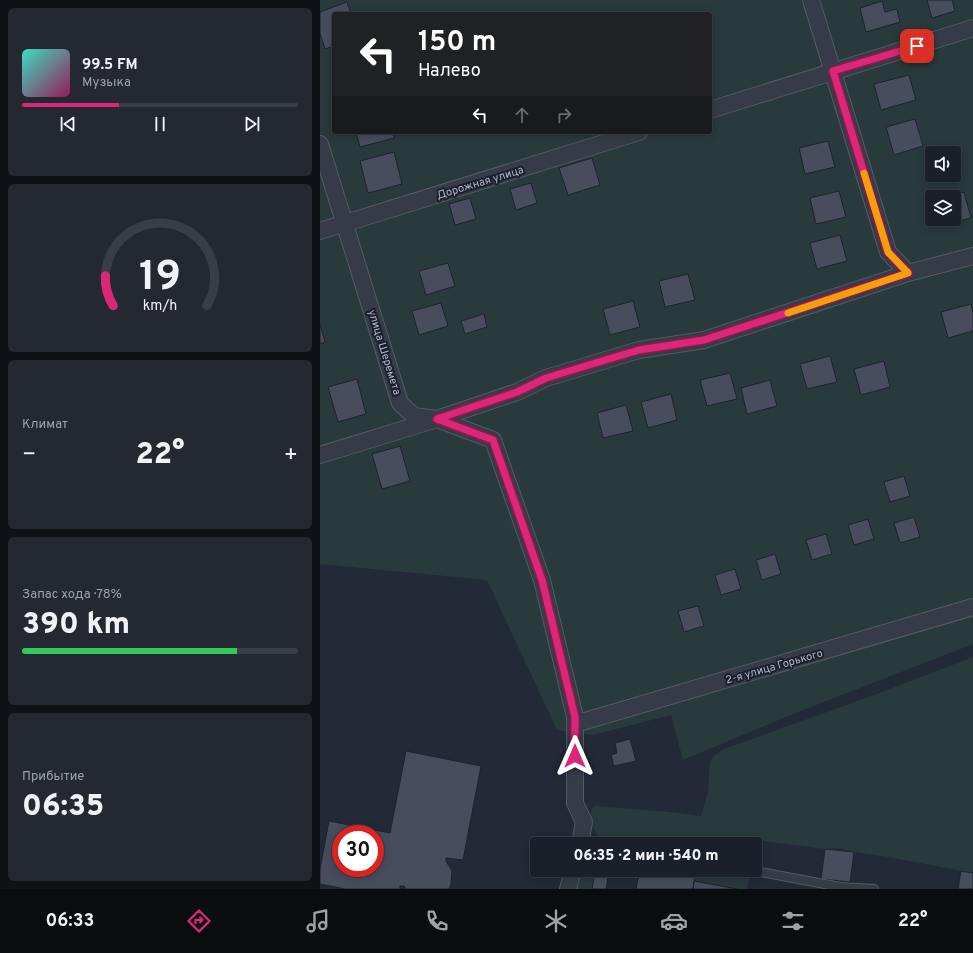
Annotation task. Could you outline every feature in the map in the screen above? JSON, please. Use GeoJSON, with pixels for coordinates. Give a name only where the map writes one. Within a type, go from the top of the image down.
{"type":"FeatureCollection","features":[{"type":"Feature","properties":{"kind":"street"},"geometry":{"type":"LineString","coordinates":[[811,0],[888,252],[908,273]]}},
{"type":"Feature","properties":{"kind":"street"},"geometry":{"type":"LineString","coordinates":[[712,109],[973,28]]}},
{"type":"Feature","properties":{"kind":"street","name":"Дорожная улица"},"geometry":{"type":"LineString","coordinates":[[320,231],[633,134]]}},
{"type":"Feature","properties":{"kind":"street","name":"улица Шеремета"},"geometry":{"type":"LineString","coordinates":[[320,144],[400,403],[414,416],[437,419]]}},
{"type":"Feature","properties":{"kind":"street"},"geometry":{"type":"LineString","coordinates":[[320,455],[437,419],[517,392],[546,378],[639,350],[704,340],[908,273],[973,256]]}},
{"type":"Feature","properties":{"kind":"street"},"geometry":{"type":"LineString","coordinates":[[437,419],[493,440],[542,580],[575,717],[575,803],[584,822],[581,837]]}},
{"type":"Feature","properties":{"kind":"street","name":"2-я улица Горького"},"geometry":{"type":"LineString","coordinates":[[575,724],[973,607]]}},
{"type":"Feature","properties":{"kind":"street"},"geometry":{"type":"LineString","coordinates":[[568,889],[571,877]]}},
{"type":"Feature","properties":{"kind":"lane"},"geometry":{"type":"LineString","coordinates":[[762,872],[840,887],[874,889]]}},
{"type":"Feature","properties":{"kind":"shaded area"},"geometry":{"type":"Polygon","coordinates":[[[320,0],[973,0],[973,644],[793,714],[683,760],[671,715],[592,735],[557,730],[487,580],[320,564],[320,0]]]}},
{"type":"Feature","properties":{"kind":"shaded area"},"geometry":{"type":"Polygon","coordinates":[[[973,657],[973,873],[839,848],[825,849],[762,841],[762,837],[604,837],[598,836],[591,825],[591,810],[594,806],[701,816],[708,792],[710,762],[714,756],[724,749],[869,697],[973,657]]]}},
{"type":"Feature","properties":{"kind":"shaded area"},"geometry":{"type":"Polygon","coordinates":[[[577,877],[594,877],[592,889],[573,889],[577,877]]]}},
{"type":"Feature","properties":{"kind":"shaded area"},"geometry":{"type":"Polygon","coordinates":[[[695,877],[750,877],[747,889],[737,889],[694,881],[695,877]]]}},
{"type":"Feature","properties":{"kind":"building"},"geometry":{"type":"Polygon","coordinates":[[[927,0],[952,0],[955,11],[932,18],[927,0]]]}},
{"type":"Feature","properties":{"kind":"building"},"geometry":{"type":"Polygon","coordinates":[[[882,1],[885,12],[897,9],[900,22],[866,32],[860,8],[882,1]]]}},
{"type":"Feature","properties":{"kind":"building"},"geometry":{"type":"Polygon","coordinates":[[[347,2],[350,12],[332,12],[332,47],[325,49],[320,33],[320,12],[347,2]]]}},
{"type":"Feature","properties":{"kind":"building"},"geometry":{"type":"Polygon","coordinates":[[[909,75],[916,100],[881,110],[874,84],[909,75]]]}},
{"type":"Feature","properties":{"kind":"building"},"geometry":{"type":"Polygon","coordinates":[[[915,119],[923,146],[894,155],[886,127],[915,119]]]}},
{"type":"Feature","properties":{"kind":"building"},"geometry":{"type":"Polygon","coordinates":[[[357,134],[393,134],[394,138],[360,147],[357,134]]]}},
{"type":"Feature","properties":{"kind":"building"},"geometry":{"type":"Polygon","coordinates":[[[828,141],[835,167],[805,174],[799,148],[828,141]]]}},
{"type":"Feature","properties":{"kind":"building"},"geometry":{"type":"Polygon","coordinates":[[[394,152],[402,184],[368,193],[360,161],[394,152]]]}},
{"type":"Feature","properties":{"kind":"building"},"geometry":{"type":"Polygon","coordinates":[[[592,158],[600,185],[568,195],[559,168],[592,158]]]}},
{"type":"Feature","properties":{"kind":"building"},"geometry":{"type":"Polygon","coordinates":[[[531,183],[537,203],[516,210],[510,189],[531,183]]]}},
{"type":"Feature","properties":{"kind":"building"},"geometry":{"type":"Polygon","coordinates":[[[839,191],[846,217],[816,224],[810,198],[839,191]]]}},
{"type":"Feature","properties":{"kind":"building"},"geometry":{"type":"Polygon","coordinates":[[[964,192],[971,218],[961,221],[961,193],[964,192]]]}},
{"type":"Feature","properties":{"kind":"building"},"geometry":{"type":"Polygon","coordinates":[[[470,198],[476,219],[455,225],[449,204],[470,198]]]}},
{"type":"Feature","properties":{"kind":"building"},"geometry":{"type":"Polygon","coordinates":[[[840,235],[847,261],[817,269],[810,243],[840,235]]]}},
{"type":"Feature","properties":{"kind":"building"},"geometry":{"type":"Polygon","coordinates":[[[448,263],[455,286],[426,295],[419,271],[448,263]]]}},
{"type":"Feature","properties":{"kind":"building"},"geometry":{"type":"Polygon","coordinates":[[[688,274],[695,300],[665,307],[659,281],[688,274]]]}},
{"type":"Feature","properties":{"kind":"building"},"geometry":{"type":"Polygon","coordinates":[[[633,301],[640,327],[610,335],[603,309],[633,301]]]}},
{"type":"Feature","properties":{"kind":"building"},"geometry":{"type":"Polygon","coordinates":[[[441,303],[448,326],[419,335],[412,311],[441,303]]]}},
{"type":"Feature","properties":{"kind":"building"},"geometry":{"type":"Polygon","coordinates":[[[971,304],[973,313],[973,331],[948,338],[941,312],[971,304]]]}},
{"type":"Feature","properties":{"kind":"building"},"geometry":{"type":"Polygon","coordinates":[[[484,314],[487,327],[465,334],[461,321],[484,314]]]}},
{"type":"Feature","properties":{"kind":"building"},"geometry":{"type":"Polygon","coordinates":[[[320,324],[325,342],[320,344],[320,324]]]}},
{"type":"Feature","properties":{"kind":"building"},"geometry":{"type":"Polygon","coordinates":[[[830,356],[837,382],[807,389],[800,364],[830,356]]]}},
{"type":"Feature","properties":{"kind":"building"},"geometry":{"type":"Polygon","coordinates":[[[884,361],[890,387],[861,395],[854,369],[884,361]]]}},
{"type":"Feature","properties":{"kind":"building"},"geometry":{"type":"Polygon","coordinates":[[[730,373],[737,399],[707,406],[700,380],[730,373]]]}},
{"type":"Feature","properties":{"kind":"building"},"geometry":{"type":"Polygon","coordinates":[[[357,379],[366,414],[338,422],[328,387],[357,379]]]}},
{"type":"Feature","properties":{"kind":"building"},"geometry":{"type":"Polygon","coordinates":[[[770,380],[777,406],[747,414],[741,388],[770,380]]]}},
{"type":"Feature","properties":{"kind":"building"},"geometry":{"type":"Polygon","coordinates":[[[671,394],[677,420],[648,428],[641,402],[671,394]]]}},
{"type":"Feature","properties":{"kind":"building"},"geometry":{"type":"Polygon","coordinates":[[[626,405],[633,431],[603,438],[597,413],[626,405]]]}},
{"type":"Feature","properties":{"kind":"building"},"geometry":{"type":"Polygon","coordinates":[[[400,446],[410,481],[382,489],[372,454],[400,446]]]}},
{"type":"Feature","properties":{"kind":"building"},"geometry":{"type":"Polygon","coordinates":[[[904,476],[910,496],[890,502],[884,482],[904,476]]]}},
{"type":"Feature","properties":{"kind":"building"},"geometry":{"type":"Polygon","coordinates":[[[914,517],[920,537],[900,543],[894,523],[914,517]]]}},
{"type":"Feature","properties":{"kind":"building"},"geometry":{"type":"Polygon","coordinates":[[[868,519],[874,539],[854,545],[848,525],[868,519]]]}},
{"type":"Feature","properties":{"kind":"building"},"geometry":{"type":"Polygon","coordinates":[[[826,534],[832,554],[812,560],[806,540],[826,534]]]}},
{"type":"Feature","properties":{"kind":"building"},"geometry":{"type":"Polygon","coordinates":[[[775,554],[781,574],[762,580],[756,560],[775,554]]]}},
{"type":"Feature","properties":{"kind":"building"},"geometry":{"type":"Polygon","coordinates":[[[735,569],[741,589],[721,595],[715,575],[735,569]]]}},
{"type":"Feature","properties":{"kind":"building"},"geometry":{"type":"Polygon","coordinates":[[[698,606],[704,626],[684,632],[678,611],[698,606]]]}},
{"type":"Feature","properties":{"kind":"building"},"geometry":{"type":"Polygon","coordinates":[[[630,739],[636,761],[614,766],[611,755],[617,753],[615,743],[630,739]]]}},
{"type":"Feature","properties":{"kind":"building"},"geometry":{"type":"Polygon","coordinates":[[[406,751],[481,766],[463,860],[446,858],[446,861],[452,871],[449,889],[406,889],[404,886],[400,886],[400,889],[345,889],[320,884],[320,869],[329,821],[349,825],[332,825],[332,877],[384,877],[384,832],[390,833],[406,751]]]}},
{"type":"Feature","properties":{"kind":"building"},"geometry":{"type":"Polygon","coordinates":[[[825,849],[854,852],[850,882],[821,879],[825,849]]]}},
{"type":"Feature","properties":{"kind":"building"},"geometry":{"type":"Polygon","coordinates":[[[961,871],[973,873],[973,889],[958,889],[961,871]]]}},
{"type":"Feature","properties":{"kind":"building"},"geometry":{"type":"Polygon","coordinates":[[[594,877],[608,877],[606,889],[592,889],[594,877]]]}},
{"type":"Feature","properties":{"kind":"building"},"geometry":{"type":"Polygon","coordinates":[[[639,877],[695,877],[693,889],[636,889],[639,877]]]}},
{"type":"Feature","properties":{"kind":"building"},"geometry":{"type":"Polygon","coordinates":[[[694,881],[737,889],[693,889],[694,881]]]}},
{"type":"Feature","properties":{"kind":"slow traffic"},"geometry":{"type":"LineString","coordinates":[[788,313],[908,273],[888,252],[864,173]]}},
{"type":"Feature","properties":{"kind":"route"},"geometry":{"type":"LineString","coordinates":[[575,756],[575,717],[542,580],[493,440],[437,419],[517,392],[546,378],[639,350],[704,340],[908,273],[888,252],[833,71],[917,46]]}}]}
